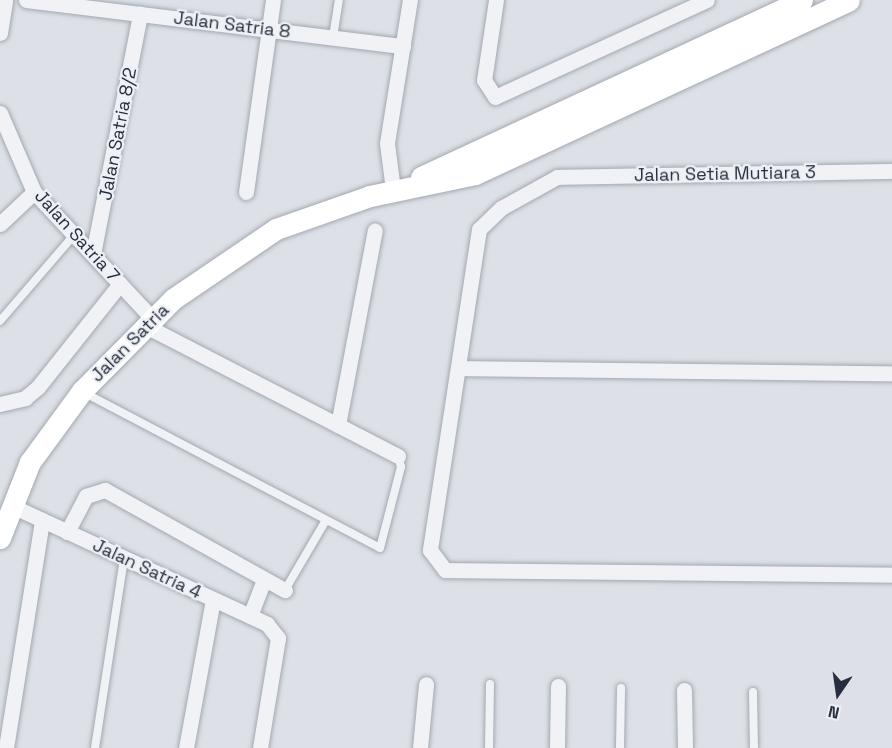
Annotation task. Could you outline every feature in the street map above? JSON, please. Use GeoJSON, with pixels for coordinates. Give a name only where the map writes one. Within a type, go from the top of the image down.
{"type":"FeatureCollection","features":[{"type":"Feature","properties":{"kind":"street"},"geometry":{"type":"LineString","coordinates":[[0,33],[5,0]]}},
{"type":"Feature","properties":{"kind":"street","name":"Jalan Satria 8"},"geometry":{"type":"LineString","coordinates":[[26,0],[403,46]]}},
{"type":"Feature","properties":{"kind":"street"},"geometry":{"type":"LineString","coordinates":[[246,192],[273,0]]}},
{"type":"Feature","properties":{"kind":"street"},"geometry":{"type":"LineString","coordinates":[[393,190],[387,143],[410,0]]}},
{"type":"Feature","properties":{"kind":"street"},"geometry":{"type":"LineString","coordinates":[[496,0],[484,80],[495,97],[706,0]]}},
{"type":"Feature","properties":{"kind":"street"},"geometry":{"type":"LineString","coordinates":[[393,190],[802,0]]}},
{"type":"Feature","properties":{"kind":"street"},"geometry":{"type":"LineString","coordinates":[[393,190],[475,174],[849,0]]}},
{"type":"Feature","properties":{"kind":"street","name":"Jalan Satria 8/2"},"geometry":{"type":"LineString","coordinates":[[93,254],[140,14]]}},
{"type":"Feature","properties":{"kind":"street","name":"Jalan Satria 7"},"geometry":{"type":"LineString","coordinates":[[0,113],[34,192],[120,284],[148,321]]}},
{"type":"Feature","properties":{"kind":"street","name":"Jalan Setia Mutiara 3"},"geometry":{"type":"LineString","coordinates":[[459,368],[479,229],[501,208],[557,177],[892,171]]}},
{"type":"Feature","properties":{"kind":"street","name":"Jalan Satria"},"geometry":{"type":"LineString","coordinates":[[0,538],[30,462],[82,391],[148,321],[276,229],[393,190]]}},
{"type":"Feature","properties":{"kind":"street"},"geometry":{"type":"LineString","coordinates":[[0,224],[34,192]]}},
{"type":"Feature","properties":{"kind":"street"},"geometry":{"type":"LineString","coordinates":[[338,425],[375,231]]}},
{"type":"Feature","properties":{"kind":"street"},"geometry":{"type":"LineString","coordinates":[[0,404],[25,398],[38,387],[120,284]]}},
{"type":"Feature","properties":{"kind":"street"},"geometry":{"type":"LineString","coordinates":[[148,321],[398,456]]}},
{"type":"Feature","properties":{"kind":"street"},"geometry":{"type":"LineString","coordinates":[[892,373],[459,368],[430,550],[445,570],[892,575]]}},
{"type":"Feature","properties":{"kind":"street"},"geometry":{"type":"LineString","coordinates":[[67,532],[86,496],[105,490],[285,590]]}},
{"type":"Feature","properties":{"kind":"street","name":"Jalan Satria 4"},"geometry":{"type":"LineString","coordinates":[[12,506],[250,616],[278,638],[260,748]]}},
{"type":"Feature","properties":{"kind":"street"},"geometry":{"type":"LineString","coordinates":[[6,748],[42,520]]}},
{"type":"Feature","properties":{"kind":"street"},"geometry":{"type":"LineString","coordinates":[[250,616],[264,580]]}},
{"type":"Feature","properties":{"kind":"street"},"geometry":{"type":"LineString","coordinates":[[186,748],[213,599]]}},
{"type":"Feature","properties":{"kind":"street"},"geometry":{"type":"LineString","coordinates":[[420,748],[426,684]]}},
{"type":"Feature","properties":{"kind":"street"},"geometry":{"type":"LineString","coordinates":[[557,748],[558,686]]}},
{"type":"Feature","properties":{"kind":"street"},"geometry":{"type":"LineString","coordinates":[[684,690],[685,748]]}},
{"type":"Feature","properties":{"kind":"lane"},"geometry":{"type":"LineString","coordinates":[[333,37],[339,0]]}},
{"type":"Feature","properties":{"kind":"lane"},"geometry":{"type":"LineString","coordinates":[[0,321],[74,235]]}},
{"type":"Feature","properties":{"kind":"lane"},"geometry":{"type":"LineString","coordinates":[[82,391],[326,520],[384,548],[401,467],[398,456]]}},
{"type":"Feature","properties":{"kind":"lane"},"geometry":{"type":"LineString","coordinates":[[285,590],[326,520]]}},
{"type":"Feature","properties":{"kind":"lane"},"geometry":{"type":"LineString","coordinates":[[95,748],[124,558]]}},
{"type":"Feature","properties":{"kind":"lane"},"geometry":{"type":"LineString","coordinates":[[489,748],[490,684]]}},
{"type":"Feature","properties":{"kind":"lane"},"geometry":{"type":"LineString","coordinates":[[620,748],[621,688]]}},
{"type":"Feature","properties":{"kind":"lane"},"geometry":{"type":"LineString","coordinates":[[753,692],[754,748]]}}]}
